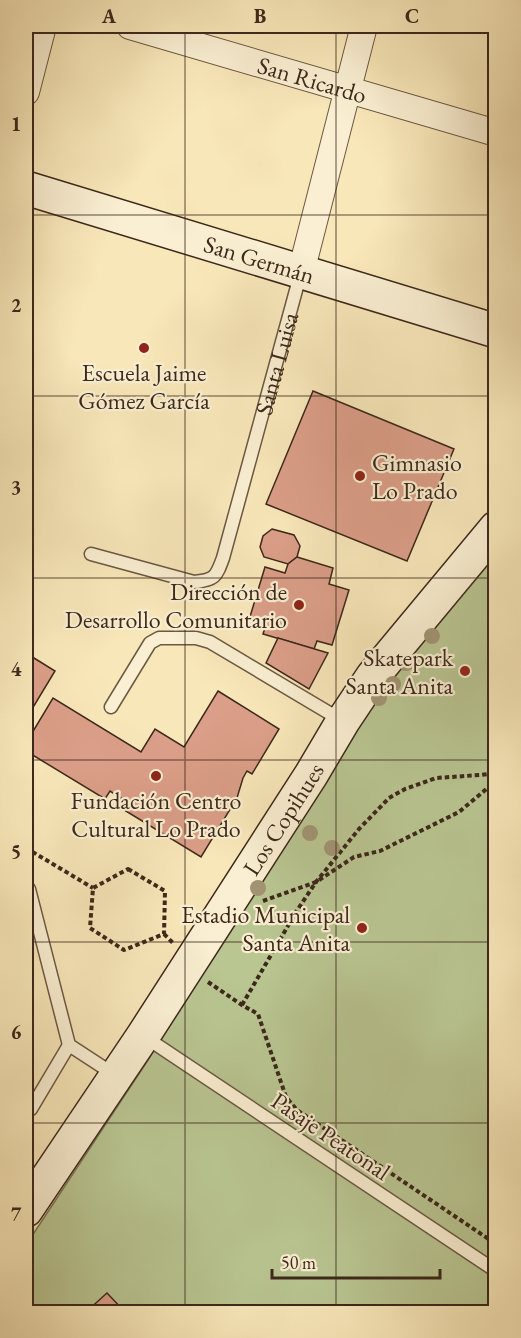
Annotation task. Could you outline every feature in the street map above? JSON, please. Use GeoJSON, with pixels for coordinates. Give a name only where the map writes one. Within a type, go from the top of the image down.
{"type":"FeatureCollection","features":[{"type":"Feature","properties":{"kind":"street"},"geometry":{"type":"LineString","coordinates":[[26,92],[43,26]]}},
{"type":"Feature","properties":{"kind":"street","name":"San Ricardo"},"geometry":{"type":"LineString","coordinates":[[130,26],[495,133]]}},
{"type":"Feature","properties":{"kind":"street","name":"Santa Luisa"},"geometry":{"type":"LineString","coordinates":[[301,272],[364,26]]}},
{"type":"Feature","properties":{"kind":"street","name":"San Germán"},"geometry":{"type":"LineString","coordinates":[[26,188],[495,331]]}},
{"type":"Feature","properties":{"kind":"street","name":"Los Copihues"},"geometry":{"type":"LineString","coordinates":[[26,1209],[143,1036],[311,775],[343,721],[374,676],[495,528]]}},
{"type":"Feature","properties":{"kind":"lane","name":"Santa Luisa"},"geometry":{"type":"LineString","coordinates":[[91,554],[194,582],[208,580],[217,575],[224,558],[301,272]]}},
{"type":"Feature","properties":{"kind":"lane"},"geometry":{"type":"LineString","coordinates":[[111,707],[150,643],[159,638],[196,638],[210,642],[343,721]]}},
{"type":"Feature","properties":{"kind":"lane"},"geometry":{"type":"LineString","coordinates":[[29,889],[69,1046],[116,1076]]}},
{"type":"Feature","properties":{"kind":"lane","name":"Pasaje Peatonal"},"geometry":{"type":"LineString","coordinates":[[143,1036],[495,1271]]}},
{"type":"Feature","properties":{"kind":"lane"},"geometry":{"type":"LineString","coordinates":[[26,1111],[31,1109],[69,1046]]}},
{"type":"Feature","properties":{"kind":"path"},"geometry":{"type":"LineString","coordinates":[[242,1005],[316,882],[359,829],[389,798],[405,789],[436,778],[495,773]]}},
{"type":"Feature","properties":{"kind":"path"},"geometry":{"type":"LineString","coordinates":[[262,901],[316,882],[354,857],[380,851],[459,812],[495,781]]}},
{"type":"Feature","properties":{"kind":"path"},"geometry":{"type":"LineString","coordinates":[[26,848],[93,888]]}},
{"type":"Feature","properties":{"kind":"path"},"geometry":{"type":"LineString","coordinates":[[93,888],[128,869],[165,891],[164,934],[192,960],[204,980],[258,1014],[286,1097],[297,1110],[495,1244]]}},
{"type":"Feature","properties":{"kind":"path"},"geometry":{"type":"LineString","coordinates":[[93,888],[90,928],[99,934],[124,950],[164,934]]}},
{"type":"Feature","properties":{"kind":"green space","name":"Estadio Municipal Santa Anita"},"geometry":{"type":"Polygon","coordinates":[[[495,544],[495,1312],[26,1312],[26,1245],[148,1060],[350,730],[495,544]]]}},
{"type":"Feature","properties":{"kind":"building","name":"Gimnasio Lo Prado"},"geometry":{"type":"Polygon","coordinates":[[[313,391],[454,449],[407,561],[266,504],[313,391]]]}},
{"type":"Feature","properties":{"kind":"building"},"geometry":{"type":"Polygon","coordinates":[[[272,529],[294,535],[300,546],[297,557],[288,564],[264,557],[260,547],[263,536],[272,529]]]}},
{"type":"Feature","properties":{"kind":"building","name":"Dirección de Desarrollo Comunitario"},"geometry":{"type":"Polygon","coordinates":[[[297,557],[333,568],[329,584],[349,590],[332,645],[317,641],[314,649],[263,634],[266,625],[249,620],[265,567],[285,573],[288,564],[297,557]]]}},
{"type":"Feature","properties":{"kind":"building"},"geometry":{"type":"Polygon","coordinates":[[[26,582],[29,598],[26,604],[26,582]]]}},
{"type":"Feature","properties":{"kind":"building"},"geometry":{"type":"Polygon","coordinates":[[[278,638],[328,653],[309,689],[266,663],[278,638]]]}},
{"type":"Feature","properties":{"kind":"building"},"geometry":{"type":"Polygon","coordinates":[[[34,658],[55,671],[26,719],[26,672],[34,658]]]}},
{"type":"Feature","properties":{"kind":"building","name":"Fundación Centro Cultural Lo Prado"},"geometry":{"type":"Polygon","coordinates":[[[218,691],[279,729],[252,774],[247,771],[237,798],[201,857],[116,805],[121,798],[110,791],[105,799],[26,751],[26,743],[53,698],[141,752],[155,729],[184,747],[218,691]]]}},
{"type":"Feature","properties":{"kind":"building"},"geometry":{"type":"Polygon","coordinates":[[[107,1293],[125,1312],[86,1312],[107,1293]]]}},
{"type":"Feature","properties":{"kind":"place","name":"Escuela Jaime Gómez García"},"geometry":{"type":"Point","coordinates":[144,348]}},
{"type":"Feature","properties":{"kind":"place","name":"Gimnasio Lo Prado"},"geometry":{"type":"Point","coordinates":[360,476]}},
{"type":"Feature","properties":{"kind":"place","name":"Dirección de Desarrollo Comunitario"},"geometry":{"type":"Point","coordinates":[299,605]}},
{"type":"Feature","properties":{"kind":"place","name":"Skatepark Santa Anita"},"geometry":{"type":"Point","coordinates":[465,671]}},
{"type":"Feature","properties":{"kind":"place","name":"Fundación Centro Cultural Lo Prado"},"geometry":{"type":"Point","coordinates":[156,776]}},
{"type":"Feature","properties":{"kind":"place","name":"Estadio Municipal Santa Anita"},"geometry":{"type":"Point","coordinates":[362,928]}}]}
